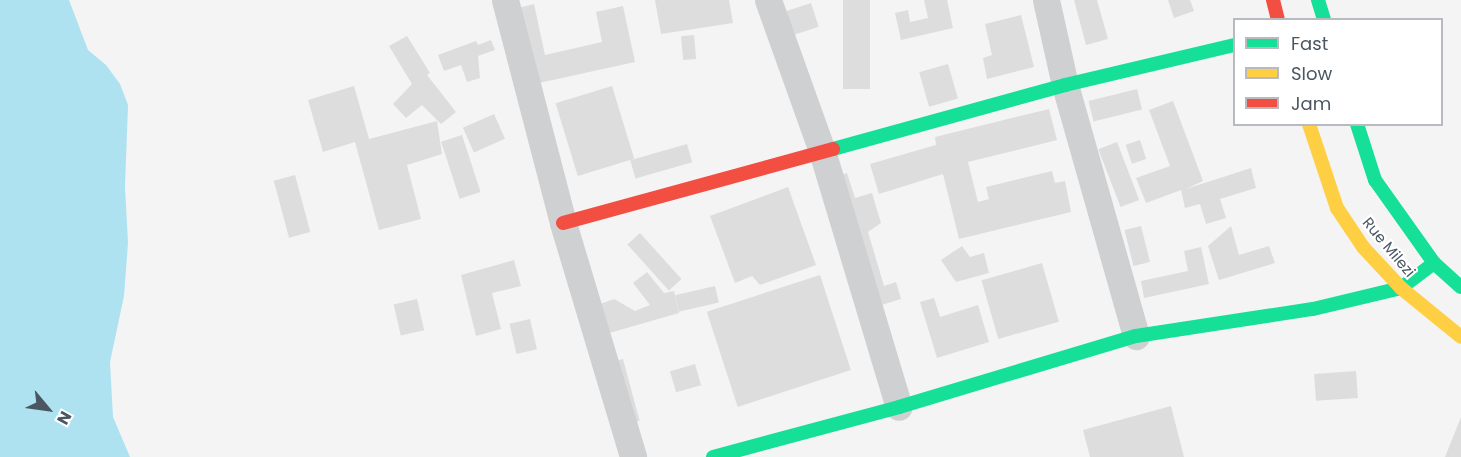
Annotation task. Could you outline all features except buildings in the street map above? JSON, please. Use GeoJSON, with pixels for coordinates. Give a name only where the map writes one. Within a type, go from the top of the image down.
{"type":"FeatureCollection","features":[{"type":"Feature","properties":{"kind":"street"},"geometry":{"type":"LineString","coordinates":[[505,0],[563,223],[633,457]]}},
{"type":"Feature","properties":{"kind":"street"},"geometry":{"type":"LineString","coordinates":[[768,0],[822,151],[899,407]]}},
{"type":"Feature","properties":{"kind":"street"},"geometry":{"type":"LineString","coordinates":[[1046,0],[1065,86],[1136,336]]}},
{"type":"Feature","properties":{"kind":"street"},"geometry":{"type":"LineString","coordinates":[[1273,0],[1278,18]]}},
{"type":"Feature","properties":{"kind":"street"},"geometry":{"type":"LineString","coordinates":[[1318,0],[1323,18]]}},
{"type":"Feature","properties":{"kind":"street"},"geometry":{"type":"LineString","coordinates":[[563,223],[1065,86],[1233,45]]}},
{"type":"Feature","properties":{"kind":"street","name":"Rue Milezi"},"geometry":{"type":"LineString","coordinates":[[1310,126],[1337,208],[1363,247],[1401,288],[1461,337]]}},
{"type":"Feature","properties":{"kind":"street","name":"Rue Milezi"},"geometry":{"type":"LineString","coordinates":[[1358,126],[1375,180],[1434,263],[1461,287]]}},
{"type":"Feature","properties":{"kind":"street"},"geometry":{"type":"LineString","coordinates":[[713,457],[899,407],[1136,336],[1313,309],[1401,288],[1434,263]]}},
{"type":"Feature","properties":{"kind":"water"},"geometry":{"type":"Polygon","coordinates":[[[0,0],[69,0],[88,50],[106,65],[120,84],[128,105],[125,187],[128,243],[124,296],[110,362],[113,417],[130,457],[0,457],[0,0]]]}},
{"type":"Feature","properties":{"kind":"traffic: fast"},"geometry":{"type":"LineString","coordinates":[[1318,0],[1323,18]]}},
{"type":"Feature","properties":{"kind":"traffic: fast"},"geometry":{"type":"LineString","coordinates":[[833,149],[1065,85],[1233,45]]}},
{"type":"Feature","properties":{"kind":"traffic: fast"},"geometry":{"type":"LineString","coordinates":[[1358,126],[1375,180],[1434,263],[1461,287]]}},
{"type":"Feature","properties":{"kind":"traffic: fast"},"geometry":{"type":"LineString","coordinates":[[713,457],[899,407],[1136,336],[1313,309],[1401,288],[1434,263]]}},
{"type":"Feature","properties":{"kind":"traffic: slow"},"geometry":{"type":"LineString","coordinates":[[1310,126],[1337,208],[1363,247],[1401,288],[1461,337]]}},
{"type":"Feature","properties":{"kind":"traffic: jam"},"geometry":{"type":"LineString","coordinates":[[1273,0],[1278,18]]}},
{"type":"Feature","properties":{"kind":"traffic: jam"},"geometry":{"type":"LineString","coordinates":[[563,223],[833,149]]}}]}
